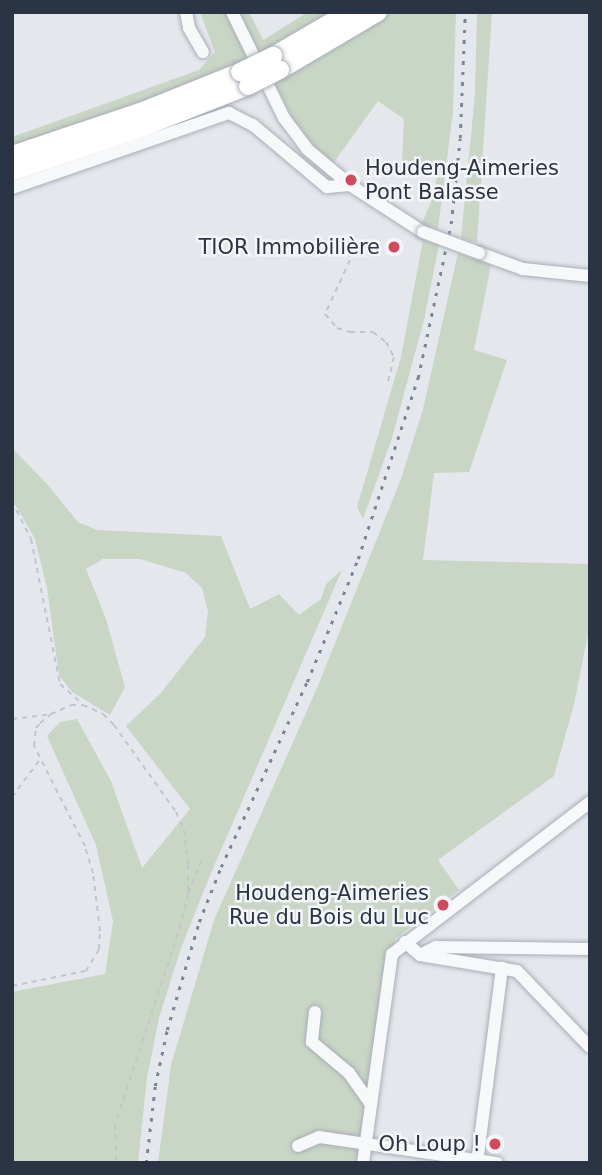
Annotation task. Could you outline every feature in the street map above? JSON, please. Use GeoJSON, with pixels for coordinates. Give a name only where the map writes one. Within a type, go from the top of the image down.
{"type":"FeatureCollection","features":[{"type":"Feature","properties":{"kind":"highway"},"geometry":{"type":"LineString","coordinates":[[276,63],[349,12]]}},
{"type":"Feature","properties":{"kind":"highway"},"geometry":{"type":"LineString","coordinates":[[12,172],[149,125],[378,12]]}},
{"type":"Feature","properties":{"kind":"highway"},"geometry":{"type":"LineString","coordinates":[[12,155],[244,79]]}},
{"type":"Feature","properties":{"kind":"street"},"geometry":{"type":"LineString","coordinates":[[186,12],[189,28],[203,52]]}},
{"type":"Feature","properties":{"kind":"street"},"geometry":{"type":"LineString","coordinates":[[232,12],[284,118],[296,136],[350,185],[423,232],[523,269],[590,276]]}},
{"type":"Feature","properties":{"kind":"street"},"geometry":{"type":"LineString","coordinates":[[12,188],[229,113],[253,125],[327,187],[350,185]]}},
{"type":"Feature","properties":{"kind":"street"},"geometry":{"type":"LineString","coordinates":[[363,1163],[392,954],[590,802]]}},
{"type":"Feature","properties":{"kind":"street"},"geometry":{"type":"LineString","coordinates":[[405,942],[420,955],[517,971],[590,1046]]}},
{"type":"Feature","properties":{"kind":"street"},"geometry":{"type":"LineString","coordinates":[[420,955],[436,947],[590,949]]}},
{"type":"Feature","properties":{"kind":"street"},"geometry":{"type":"LineString","coordinates":[[477,1161],[502,968]]}},
{"type":"Feature","properties":{"kind":"street"},"geometry":{"type":"LineString","coordinates":[[315,1012],[312,1042],[349,1073],[371,1104]]}},
{"type":"Feature","properties":{"kind":"street"},"geometry":{"type":"LineString","coordinates":[[298,1146],[319,1137],[497,1163]]}},
{"type":"Feature","properties":{"kind":"path"},"geometry":{"type":"LineString","coordinates":[[350,260],[325,314],[337,328],[350,332],[373,332],[386,342],[394,357],[387,385]]}},
{"type":"Feature","properties":{"kind":"path"},"geometry":{"type":"LineString","coordinates":[[12,502],[32,539],[60,684],[83,705],[103,714],[114,725],[176,812],[187,843],[188,894]]}},
{"type":"Feature","properties":{"kind":"path"},"geometry":{"type":"LineString","coordinates":[[12,719],[51,714],[71,705],[83,705]]}},
{"type":"Feature","properties":{"kind":"path"},"geometry":{"type":"LineString","coordinates":[[13,986],[86,971],[99,949],[100,931],[93,873],[85,846],[34,746],[36,729],[51,714]]}},
{"type":"Feature","properties":{"kind":"path"},"geometry":{"type":"LineString","coordinates":[[12,797],[42,758]]}},
{"type":"Feature","properties":{"kind":"path"},"geometry":{"type":"LineString","coordinates":[[116,1163],[115,1125],[144,1043],[188,894],[202,858]]}},
{"type":"Feature","properties":{"kind":"green space"},"geometry":{"type":"Polygon","coordinates":[[[200,12],[228,12],[249,57],[197,84],[12,150],[12,137],[199,70],[215,52],[200,12]]]}},
{"type":"Feature","properties":{"kind":"green space"},"geometry":{"type":"Polygon","coordinates":[[[240,12],[249,12],[263,40],[308,12],[337,12],[279,47],[259,52],[240,12]]]}},
{"type":"Feature","properties":{"kind":"green space"},"geometry":{"type":"Polygon","coordinates":[[[389,12],[456,12],[453,112],[438,229],[422,223],[435,193],[437,170],[402,162],[404,119],[378,101],[329,169],[320,152],[296,125],[275,84],[389,12]]]}},
{"type":"Feature","properties":{"kind":"green space"},"geometry":{"type":"Polygon","coordinates":[[[477,12],[492,12],[477,243],[461,238],[475,94],[477,12]]]}},
{"type":"Feature","properties":{"kind":"green space"},"geometry":{"type":"Polygon","coordinates":[[[423,240],[439,245],[424,320],[392,438],[363,519],[357,507],[401,357],[423,240]]]}},
{"type":"Feature","properties":{"kind":"green space"},"geometry":{"type":"Polygon","coordinates":[[[458,253],[491,265],[474,350],[507,360],[469,472],[434,473],[423,560],[590,564],[590,624],[574,704],[554,776],[438,860],[459,890],[395,939],[363,1163],[158,1163],[171,1065],[214,920],[317,688],[401,479],[423,409],[458,253]]]}},
{"type":"Feature","properties":{"kind":"green space"},"geometry":{"type":"Polygon","coordinates":[[[12,448],[47,484],[78,522],[97,530],[221,536],[250,609],[279,594],[299,615],[321,599],[326,584],[342,570],[181,948],[159,1018],[147,1078],[138,1163],[12,1163],[12,992],[105,974],[113,921],[96,845],[47,736],[60,722],[77,719],[111,781],[142,868],[190,809],[126,726],[160,694],[205,637],[208,611],[202,588],[186,573],[140,559],[103,559],[86,569],[106,619],[125,687],[110,715],[72,692],[59,675],[47,588],[35,539],[12,499],[12,448]]]}},
{"type":"Feature","properties":{"kind":"railway"},"geometry":{"type":"LineString","coordinates":[[146,1163],[155,1086],[167,1030],[199,922],[221,867],[307,682],[358,559],[418,378],[451,224],[460,138],[465,12]]}},
{"type":"Feature","properties":{"kind":"place","name":"Houdeng-Aimeries Pont Balasse"},"geometry":{"type":"Point","coordinates":[351,180]}},
{"type":"Feature","properties":{"kind":"place","name":"TIOR Immobilière"},"geometry":{"type":"Point","coordinates":[394,247]}},
{"type":"Feature","properties":{"kind":"place","name":"Houdeng-Aimeries Rue du Bois du Luc"},"geometry":{"type":"Point","coordinates":[443,905]}},
{"type":"Feature","properties":{"kind":"place","name":"Oh Loup !"},"geometry":{"type":"Point","coordinates":[495,1144]}}]}
